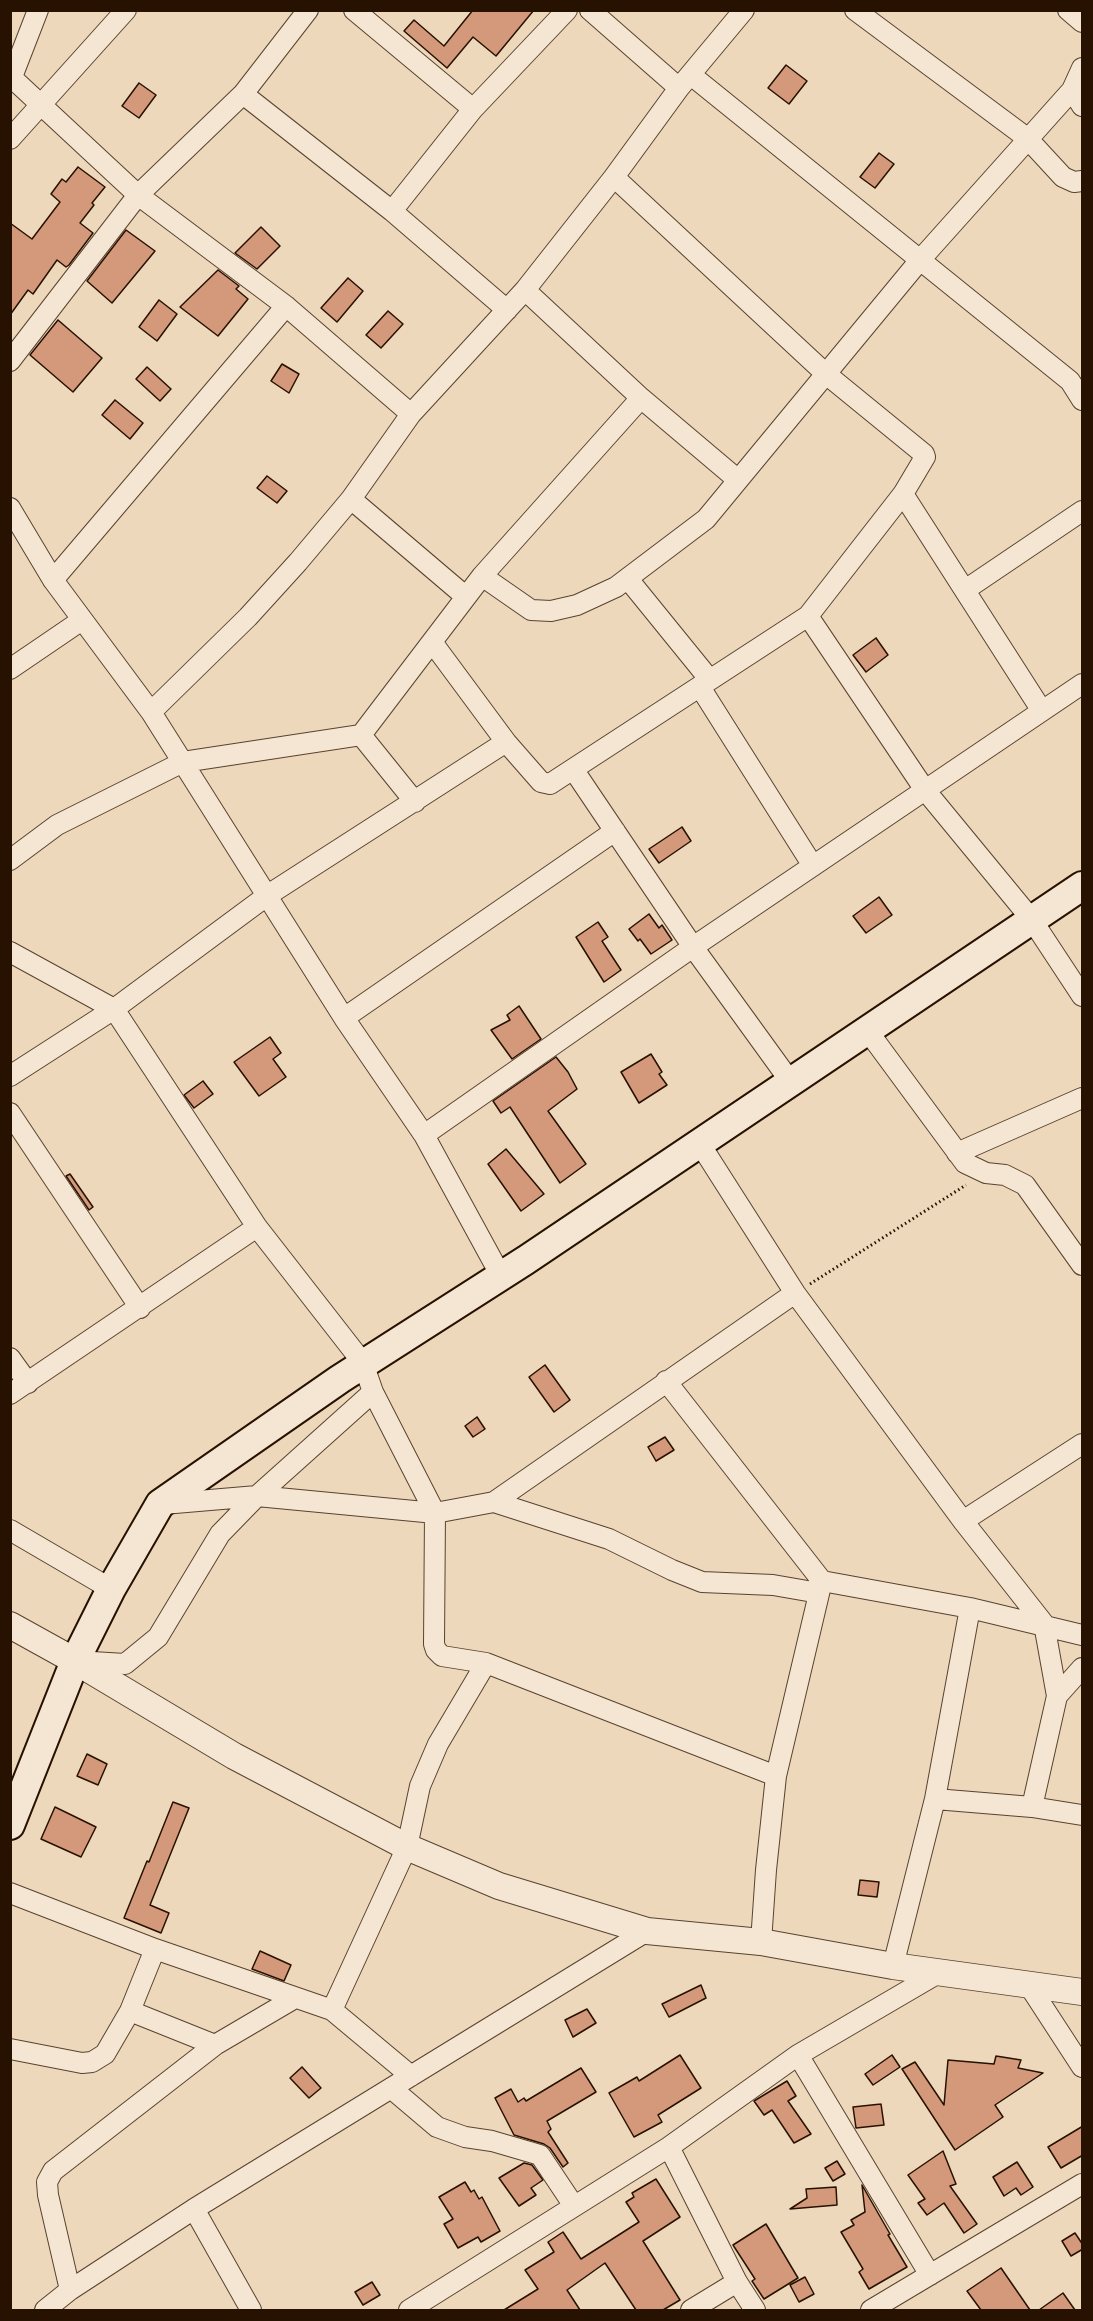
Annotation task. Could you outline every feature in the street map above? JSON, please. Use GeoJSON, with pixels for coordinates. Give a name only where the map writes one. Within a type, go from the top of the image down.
{"type":"FeatureCollection","features":[{"type":"Feature","properties":{"kind":"main road"},"geometry":{"type":"LineString","coordinates":[[10,1825],[75,1661],[111,1589],[160,1504],[363,1364],[700,1144],[790,1081],[1083,886]]}},
{"type":"Feature","properties":{"kind":"street"},"geometry":{"type":"LineString","coordinates":[[38,10],[11,76],[138,195],[286,306],[411,414]]}},
{"type":"Feature","properties":{"kind":"street"},"geometry":{"type":"LineString","coordinates":[[10,139],[126,10]]}},
{"type":"Feature","properties":{"kind":"street"},"geometry":{"type":"LineString","coordinates":[[10,361],[138,195],[243,94],[308,10]]}},
{"type":"Feature","properties":{"kind":"street"},"geometry":{"type":"LineString","coordinates":[[354,10],[473,110]]}},
{"type":"Feature","properties":{"kind":"street"},"geometry":{"type":"LineString","coordinates":[[392,211],[473,110],[567,10]]}},
{"type":"Feature","properties":{"kind":"street"},"geometry":{"type":"LineString","coordinates":[[590,10],[1076,376],[1083,400]]}},
{"type":"Feature","properties":{"kind":"street"},"geometry":{"type":"LineString","coordinates":[[151,712],[248,617],[298,562],[351,499],[411,414],[525,290],[685,82],[744,10]]}},
{"type":"Feature","properties":{"kind":"street"},"geometry":{"type":"LineString","coordinates":[[855,10],[1027,138],[1063,177],[1074,182],[1083,181]]}},
{"type":"Feature","properties":{"kind":"street"},"geometry":{"type":"LineString","coordinates":[[1068,10],[1083,22]]}},
{"type":"Feature","properties":{"kind":"street"},"geometry":{"type":"LineString","coordinates":[[482,576],[531,610],[551,611],[578,605],[628,579],[706,519],[920,260],[1027,138],[1077,98],[1083,68]]}},
{"type":"Feature","properties":{"kind":"street"},"geometry":{"type":"LineString","coordinates":[[243,94],[392,211],[507,310]]}},
{"type":"Feature","properties":{"kind":"street"},"geometry":{"type":"LineString","coordinates":[[432,642],[506,742],[541,782],[550,784],[808,616],[903,494],[924,461],[924,453],[826,374],[614,177]]}},
{"type":"Feature","properties":{"kind":"street"},"geometry":{"type":"LineString","coordinates":[[525,290],[641,398],[738,480]]}},
{"type":"Feature","properties":{"kind":"street"},"geometry":{"type":"LineString","coordinates":[[53,580],[286,306]]}},
{"type":"Feature","properties":{"kind":"street"},"geometry":{"type":"LineString","coordinates":[[10,860],[57,825],[183,762],[361,735],[465,596],[641,398]]}},
{"type":"Feature","properties":{"kind":"street"},"geometry":{"type":"LineString","coordinates":[[903,494],[1042,711]]}},
{"type":"Feature","properties":{"kind":"street"},"geometry":{"type":"LineString","coordinates":[[351,499],[465,596]]}},
{"type":"Feature","properties":{"kind":"street"},"geometry":{"type":"LineString","coordinates":[[10,508],[53,580],[151,712],[344,1018],[424,1135],[501,1276]]}},
{"type":"Feature","properties":{"kind":"street"},"geometry":{"type":"LineString","coordinates":[[965,590],[1083,511]]}},
{"type":"Feature","properties":{"kind":"street"},"geometry":{"type":"LineString","coordinates":[[628,579],[705,684],[813,866]]}},
{"type":"Feature","properties":{"kind":"street"},"geometry":{"type":"LineString","coordinates":[[808,616],[925,790],[1032,920],[1083,996]]}},
{"type":"Feature","properties":{"kind":"street"},"geometry":{"type":"LineString","coordinates":[[10,669],[82,620]]}},
{"type":"Feature","properties":{"kind":"street"},"geometry":{"type":"LineString","coordinates":[[424,1135],[693,947],[1083,684]]}},
{"type":"Feature","properties":{"kind":"street"},"geometry":{"type":"LineString","coordinates":[[361,735],[415,802]]}},
{"type":"Feature","properties":{"kind":"street"},"geometry":{"type":"LineString","coordinates":[[10,1076],[114,1009],[268,895],[506,742]]}},
{"type":"Feature","properties":{"kind":"street"},"geometry":{"type":"LineString","coordinates":[[573,769],[693,947],[790,1081]]}},
{"type":"Feature","properties":{"kind":"street"},"geometry":{"type":"LineString","coordinates":[[344,1018],[615,831]]}},
{"type":"Feature","properties":{"kind":"street"},"geometry":{"type":"LineString","coordinates":[[10,952],[114,1009],[257,1227],[363,1364],[373,1392],[435,1513],[434,1644],[436,1650],[442,1656],[486,1663],[776,1776]]}},
{"type":"Feature","properties":{"kind":"street"},"geometry":{"type":"LineString","coordinates":[[867,1030],[965,1163],[986,1173],[1005,1175],[1024,1185],[1083,1265]]}},
{"type":"Feature","properties":{"kind":"street"},"geometry":{"type":"LineString","coordinates":[[957,1153],[1083,1098]]}},
{"type":"Feature","properties":{"kind":"street"},"geometry":{"type":"LineString","coordinates":[[10,1113],[140,1308]]}},
{"type":"Feature","properties":{"kind":"street"},"geometry":{"type":"LineString","coordinates":[[700,1144],[795,1293],[963,1521],[1044,1624],[1057,1696],[1032,1807]]}},
{"type":"Feature","properties":{"kind":"street"},"geometry":{"type":"LineString","coordinates":[[10,1394],[257,1227]]}},
{"type":"Feature","properties":{"kind":"street"},"geometry":{"type":"LineString","coordinates":[[160,1504],[256,1496],[435,1513],[494,1502],[795,1293]]}},
{"type":"Feature","properties":{"kind":"street"},"geometry":{"type":"LineString","coordinates":[[10,1358],[28,1383]]}},
{"type":"Feature","properties":{"kind":"street"},"geometry":{"type":"LineString","coordinates":[[666,1381],[820,1587],[776,1776],[761,1942]]}},
{"type":"Feature","properties":{"kind":"street"},"geometry":{"type":"LineString","coordinates":[[75,1661],[125,1664],[158,1637],[220,1534],[256,1496],[373,1392]]}},
{"type":"Feature","properties":{"kind":"street"},"geometry":{"type":"LineString","coordinates":[[963,1521],[1083,1444]]}},
{"type":"Feature","properties":{"kind":"street"},"geometry":{"type":"LineString","coordinates":[[494,1502],[609,1539],[702,1582],[820,1587],[970,1608],[1083,1635]]}},
{"type":"Feature","properties":{"kind":"street"},"geometry":{"type":"LineString","coordinates":[[10,1530],[111,1589]]}},
{"type":"Feature","properties":{"kind":"street"},"geometry":{"type":"LineString","coordinates":[[893,1965],[935,1799],[970,1608]]}},
{"type":"Feature","properties":{"kind":"street"},"geometry":{"type":"LineString","coordinates":[[10,1625],[234,1756],[407,1847],[499,1886],[647,1931],[761,1942],[893,1965],[1083,1992]]}},
{"type":"Feature","properties":{"kind":"street"},"geometry":{"type":"LineString","coordinates":[[332,2010],[407,1847],[420,1786],[438,1744],[486,1663]]}},
{"type":"Feature","properties":{"kind":"street"},"geometry":{"type":"LineString","coordinates":[[1057,1696],[1083,1668]]}},
{"type":"Feature","properties":{"kind":"street"},"geometry":{"type":"LineString","coordinates":[[935,1799],[1032,1807],[1083,1815]]}},
{"type":"Feature","properties":{"kind":"street"},"geometry":{"type":"LineString","coordinates":[[10,1893],[155,1949],[332,2010],[411,2076]]}},
{"type":"Feature","properties":{"kind":"street"},"geometry":{"type":"LineString","coordinates":[[45,2310],[70,2290],[194,2209],[647,1931]]}},
{"type":"Feature","properties":{"kind":"street"},"geometry":{"type":"LineString","coordinates":[[10,2049],[82,2063],[92,2062],[105,2054],[130,2011],[155,1949]]}},
{"type":"Feature","properties":{"kind":"street"},"geometry":{"type":"LineString","coordinates":[[410,2310],[669,2147],[798,2055],[940,1972]]}},
{"type":"Feature","properties":{"kind":"street"},"geometry":{"type":"LineString","coordinates":[[1028,1984],[1083,2067]]}},
{"type":"Feature","properties":{"kind":"street"},"geometry":{"type":"LineString","coordinates":[[70,2290],[48,2195],[47,2182],[53,2171],[215,2045],[295,1998]]}},
{"type":"Feature","properties":{"kind":"street"},"geometry":{"type":"LineString","coordinates":[[130,2011],[215,2045]]}},
{"type":"Feature","properties":{"kind":"street"},"geometry":{"type":"LineString","coordinates":[[798,2055],[930,2275]]}},
{"type":"Feature","properties":{"kind":"street"},"geometry":{"type":"LineString","coordinates":[[391,2088],[437,2127],[465,2137],[492,2141],[540,2156],[574,2206]]}},
{"type":"Feature","properties":{"kind":"street"},"geometry":{"type":"LineString","coordinates":[[669,2147],[738,2282],[755,2310]]}},
{"type":"Feature","properties":{"kind":"street"},"geometry":{"type":"LineString","coordinates":[[870,2310],[1083,2184]]}},
{"type":"Feature","properties":{"kind":"street"},"geometry":{"type":"LineString","coordinates":[[194,2209],[251,2310]]}},
{"type":"Feature","properties":{"kind":"street"},"geometry":{"type":"LineString","coordinates":[[691,2310],[738,2282]]}},
{"type":"Feature","properties":{"kind":"path"},"geometry":{"type":"LineString","coordinates":[[795,1293],[986,1173]]}},
{"type":"Feature","properties":{"kind":"building"},"geometry":{"type":"Polygon","coordinates":[[[473,10],[534,10],[496,56],[473,37],[447,68],[404,31],[414,20],[444,46],[473,10]]]}},
{"type":"Feature","properties":{"kind":"building"},"geometry":{"type":"Polygon","coordinates":[[[786,65],[807,81],[789,104],[768,88],[786,65]]]}},
{"type":"Feature","properties":{"kind":"building"},"geometry":{"type":"Polygon","coordinates":[[[139,83],[156,95],[139,118],[122,106],[139,83]]]}},
{"type":"Feature","properties":{"kind":"building"},"geometry":{"type":"Polygon","coordinates":[[[879,153],[894,164],[875,188],[860,177],[879,153]]]}},
{"type":"Feature","properties":{"kind":"building"},"geometry":{"type":"Polygon","coordinates":[[[78,167],[105,187],[80,223],[93,233],[69,265],[66,267],[57,260],[33,294],[28,290],[10,315],[10,223],[32,239],[60,202],[51,194],[62,179],[66,182],[78,167]]]}},
{"type":"Feature","properties":{"kind":"building"},"geometry":{"type":"Polygon","coordinates":[[[261,227],[280,246],[257,269],[235,253],[261,227]]]}},
{"type":"Feature","properties":{"kind":"building"},"geometry":{"type":"Polygon","coordinates":[[[126,230],[155,251],[112,303],[87,281],[126,230]]]}},
{"type":"Feature","properties":{"kind":"building"},"geometry":{"type":"Polygon","coordinates":[[[218,270],[239,286],[236,289],[248,299],[218,336],[180,307],[218,270]]]}},
{"type":"Feature","properties":{"kind":"building"},"geometry":{"type":"Polygon","coordinates":[[[348,278],[363,291],[337,322],[321,308],[348,278]]]}},
{"type":"Feature","properties":{"kind":"building"},"geometry":{"type":"Polygon","coordinates":[[[159,300],[177,314],[157,341],[139,327],[159,300]]]}},
{"type":"Feature","properties":{"kind":"building"},"geometry":{"type":"Polygon","coordinates":[[[388,311],[403,324],[381,348],[366,335],[388,311]]]}},
{"type":"Feature","properties":{"kind":"building"},"geometry":{"type":"Polygon","coordinates":[[[58,320],[102,358],[73,392],[30,355],[58,320]]]}},
{"type":"Feature","properties":{"kind":"building"},"geometry":{"type":"Polygon","coordinates":[[[282,364],[299,374],[289,393],[271,381],[282,364]]]}},
{"type":"Feature","properties":{"kind":"building"},"geometry":{"type":"Polygon","coordinates":[[[147,367],[171,389],[160,401],[136,379],[147,367]]]}},
{"type":"Feature","properties":{"kind":"building"},"geometry":{"type":"Polygon","coordinates":[[[115,400],[143,423],[130,439],[102,415],[115,400]]]}},
{"type":"Feature","properties":{"kind":"building"},"geometry":{"type":"Polygon","coordinates":[[[267,476],[287,491],[277,503],[257,488],[267,476]]]}},
{"type":"Feature","properties":{"kind":"building"},"geometry":{"type":"Polygon","coordinates":[[[876,638],[888,655],[866,672],[853,655],[876,638]]]}},
{"type":"Feature","properties":{"kind":"building"},"geometry":{"type":"Polygon","coordinates":[[[682,827],[691,841],[659,863],[649,849],[682,827]]]}},
{"type":"Feature","properties":{"kind":"building"},"geometry":{"type":"Polygon","coordinates":[[[879,897],[892,915],[866,933],[853,916],[879,897]]]}},
{"type":"Feature","properties":{"kind":"building"},"geometry":{"type":"Polygon","coordinates":[[[649,914],[659,928],[662,925],[672,940],[651,954],[629,929],[649,914]]]}},
{"type":"Feature","properties":{"kind":"building"},"geometry":{"type":"Polygon","coordinates":[[[598,922],[608,937],[602,941],[621,970],[604,982],[576,937],[598,922]]]}},
{"type":"Feature","properties":{"kind":"building"},"geometry":{"type":"Polygon","coordinates":[[[519,1006],[541,1039],[512,1059],[491,1030],[510,1020],[507,1015],[519,1006]]]}},
{"type":"Feature","properties":{"kind":"building"},"geometry":{"type":"Polygon","coordinates":[[[270,1037],[281,1053],[273,1059],[286,1077],[259,1096],[234,1062],[270,1037]]]}},
{"type":"Feature","properties":{"kind":"building"},"geometry":{"type":"Polygon","coordinates":[[[651,1054],[662,1072],[659,1074],[667,1085],[639,1103],[621,1072],[651,1054]]]}},
{"type":"Feature","properties":{"kind":"building"},"geometry":{"type":"Polygon","coordinates":[[[556,1057],[568,1072],[577,1089],[548,1111],[586,1164],[560,1183],[510,1107],[501,1113],[493,1101],[556,1057]]]}},
{"type":"Feature","properties":{"kind":"building"},"geometry":{"type":"Polygon","coordinates":[[[203,1081],[213,1094],[194,1108],[184,1095],[203,1081]]]}},
{"type":"Feature","properties":{"kind":"building"},"geometry":{"type":"Polygon","coordinates":[[[506,1149],[544,1194],[521,1211],[488,1164],[506,1149]]]}},
{"type":"Feature","properties":{"kind":"building"},"geometry":{"type":"Polygon","coordinates":[[[70,1174],[93,1207],[89,1210],[66,1176],[70,1174]]]}},
{"type":"Feature","properties":{"kind":"building"},"geometry":{"type":"Polygon","coordinates":[[[545,1365],[570,1400],[554,1412],[529,1377],[545,1365]]]}},
{"type":"Feature","properties":{"kind":"building"},"geometry":{"type":"Polygon","coordinates":[[[477,1417],[485,1429],[473,1437],[465,1426],[477,1417]]]}},
{"type":"Feature","properties":{"kind":"building"},"geometry":{"type":"Polygon","coordinates":[[[665,1437],[674,1450],[656,1461],[648,1447],[665,1437]]]}},
{"type":"Feature","properties":{"kind":"building"},"geometry":{"type":"Polygon","coordinates":[[[87,1754],[107,1764],[98,1785],[77,1776],[87,1754]]]}},
{"type":"Feature","properties":{"kind":"building"},"geometry":{"type":"Polygon","coordinates":[[[173,1802],[189,1808],[150,1905],[169,1913],[161,1933],[124,1918],[173,1802]]]}},
{"type":"Feature","properties":{"kind":"building"},"geometry":{"type":"Polygon","coordinates":[[[55,1807],[96,1827],[81,1857],[41,1839],[55,1807]]]}},
{"type":"Feature","properties":{"kind":"building"},"geometry":{"type":"Polygon","coordinates":[[[860,1880],[879,1882],[877,1897],[858,1895],[860,1880]]]}},
{"type":"Feature","properties":{"kind":"building"},"geometry":{"type":"Polygon","coordinates":[[[260,1951],[291,1965],[284,1981],[252,1969],[260,1951]]]}},
{"type":"Feature","properties":{"kind":"building"},"geometry":{"type":"Polygon","coordinates":[[[701,1985],[706,1998],[669,2017],[662,2004],[701,1985]]]}},
{"type":"Feature","properties":{"kind":"building"},"geometry":{"type":"Polygon","coordinates":[[[587,2009],[596,2023],[573,2037],[565,2020],[587,2009]]]}},
{"type":"Feature","properties":{"kind":"building"},"geometry":{"type":"Polygon","coordinates":[[[680,2055],[701,2088],[658,2115],[662,2122],[634,2137],[609,2093],[637,2077],[639,2081],[680,2055]]]}},
{"type":"Feature","properties":{"kind":"building"},"geometry":{"type":"Polygon","coordinates":[[[892,2055],[900,2067],[873,2085],[865,2074],[892,2055]]]}},
{"type":"Feature","properties":{"kind":"building"},"geometry":{"type":"Polygon","coordinates":[[[996,2056],[1021,2060],[1018,2068],[1043,2073],[995,2105],[1003,2117],[955,2150],[902,2069],[915,2062],[944,2105],[948,2060],[994,2064],[996,2056]]]}},
{"type":"Feature","properties":{"kind":"building"},"geometry":{"type":"Polygon","coordinates":[[[302,2067],[321,2088],[309,2098],[290,2078],[302,2067]]]}},
{"type":"Feature","properties":{"kind":"building"},"geometry":{"type":"Polygon","coordinates":[[[581,2068],[596,2092],[547,2121],[551,2129],[548,2132],[568,2163],[563,2167],[550,2148],[544,2144],[514,2135],[495,2098],[511,2089],[518,2102],[524,2098],[526,2101],[581,2068]]]}},
{"type":"Feature","properties":{"kind":"building"},"geometry":{"type":"Polygon","coordinates":[[[787,2081],[796,2096],[788,2101],[811,2134],[794,2143],[772,2110],[764,2115],[754,2101],[787,2081]]]}},
{"type":"Feature","properties":{"kind":"building"},"geometry":{"type":"Polygon","coordinates":[[[881,2104],[884,2125],[856,2128],[853,2107],[881,2104]]]}},
{"type":"Feature","properties":{"kind":"building"},"geometry":{"type":"Polygon","coordinates":[[[1083,2126],[1083,2155],[1061,2168],[1048,2147],[1083,2126]]]}},
{"type":"Feature","properties":{"kind":"building"},"geometry":{"type":"Polygon","coordinates":[[[943,2151],[956,2184],[950,2186],[977,2224],[964,2233],[944,2203],[927,2215],[918,2203],[925,2199],[908,2175],[943,2151]]]}},
{"type":"Feature","properties":{"kind":"building"},"geometry":{"type":"Polygon","coordinates":[[[837,2161],[845,2174],[833,2181],[825,2168],[837,2161]]]}},
{"type":"Feature","properties":{"kind":"building"},"geometry":{"type":"Polygon","coordinates":[[[1017,2162],[1033,2187],[1021,2195],[1016,2188],[1004,2196],[993,2177],[1017,2162]]]}},
{"type":"Feature","properties":{"kind":"building"},"geometry":{"type":"Polygon","coordinates":[[[524,2163],[532,2165],[543,2180],[531,2188],[536,2195],[519,2206],[499,2178],[524,2163]]]}},
{"type":"Feature","properties":{"kind":"building"},"geometry":{"type":"Polygon","coordinates":[[[656,2179],[680,2217],[643,2241],[680,2300],[663,2310],[636,2310],[605,2263],[567,2290],[580,2310],[504,2310],[538,2289],[525,2270],[554,2252],[548,2242],[563,2232],[581,2259],[639,2222],[626,2202],[634,2197],[632,2193],[656,2179]]]}},
{"type":"Feature","properties":{"kind":"building"},"geometry":{"type":"Polygon","coordinates":[[[465,2182],[471,2192],[474,2190],[479,2199],[482,2197],[500,2231],[481,2242],[478,2237],[458,2248],[444,2224],[453,2219],[439,2197],[465,2182]]]}},
{"type":"Feature","properties":{"kind":"building"},"geometry":{"type":"Polygon","coordinates":[[[862,2185],[907,2267],[869,2289],[859,2272],[863,2269],[841,2232],[854,2225],[851,2220],[865,2212],[862,2185]]]}},
{"type":"Feature","properties":{"kind":"building"},"geometry":{"type":"Polygon","coordinates":[[[836,2187],[837,2205],[790,2209],[807,2198],[806,2189],[836,2187]]]}},
{"type":"Feature","properties":{"kind":"building"},"geometry":{"type":"Polygon","coordinates":[[[766,2224],[798,2278],[764,2299],[752,2281],[755,2279],[733,2245],[766,2224]]]}},
{"type":"Feature","properties":{"kind":"building"},"geometry":{"type":"Polygon","coordinates":[[[1075,2233],[1083,2249],[1071,2256],[1062,2241],[1075,2233]]]}},
{"type":"Feature","properties":{"kind":"building"},"geometry":{"type":"Polygon","coordinates":[[[1001,2268],[1030,2310],[981,2310],[967,2291],[1001,2268]]]}},
{"type":"Feature","properties":{"kind":"building"},"geometry":{"type":"Polygon","coordinates":[[[805,2277],[814,2294],[799,2302],[790,2285],[805,2277]]]}},
{"type":"Feature","properties":{"kind":"building"},"geometry":{"type":"Polygon","coordinates":[[[372,2282],[380,2295],[363,2305],[355,2292],[372,2282]]]}},
{"type":"Feature","properties":{"kind":"building"},"geometry":{"type":"Polygon","coordinates":[[[1063,2293],[1075,2310],[1039,2310],[1063,2293]]]}}]}
